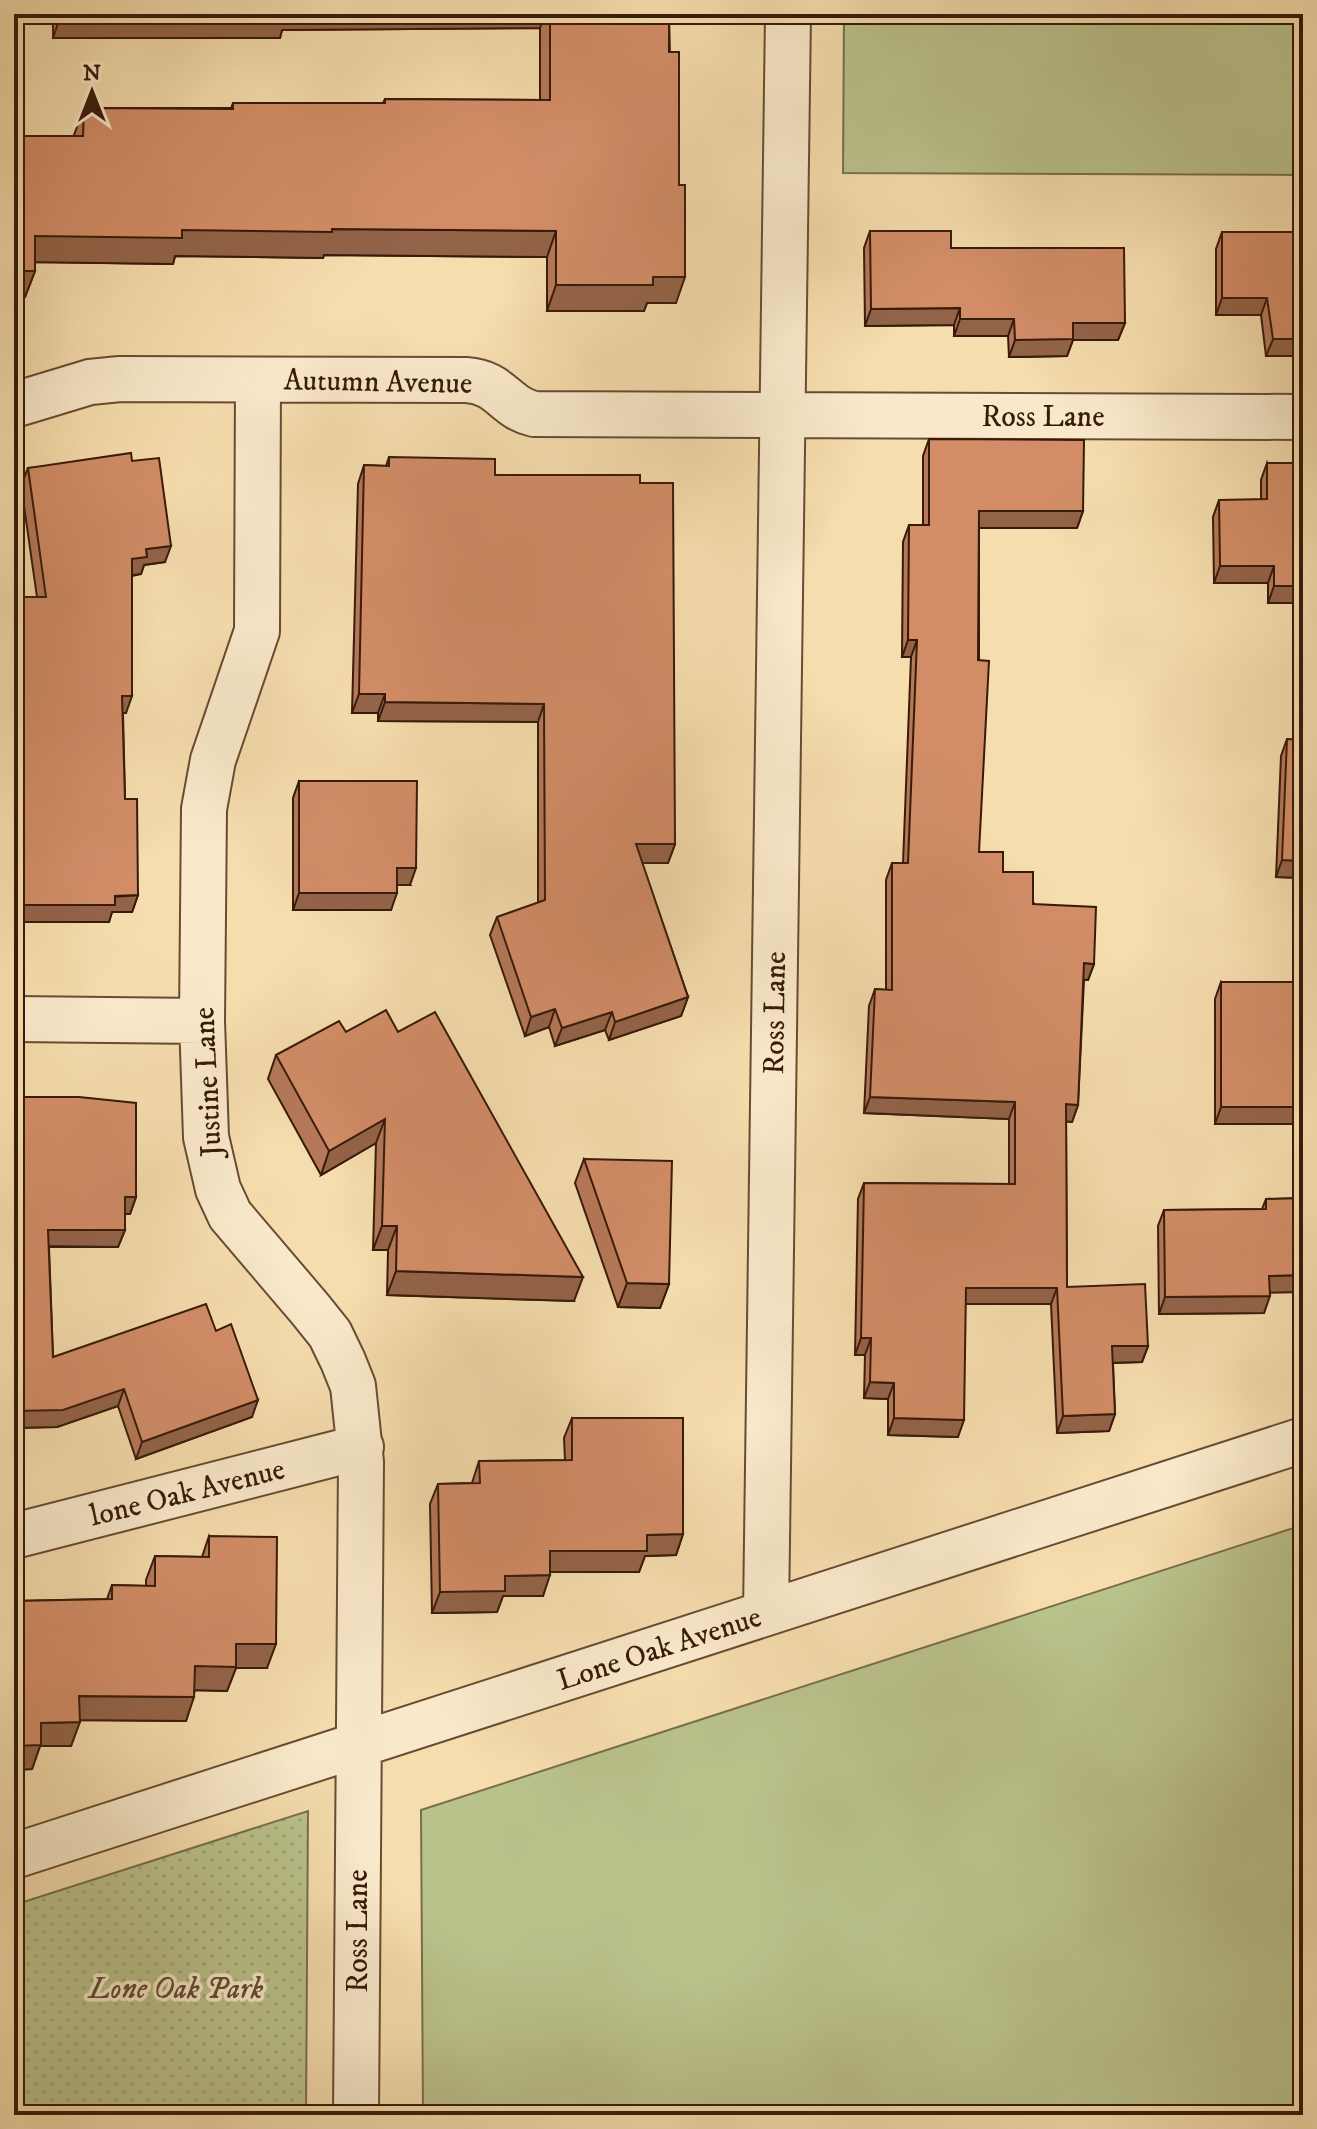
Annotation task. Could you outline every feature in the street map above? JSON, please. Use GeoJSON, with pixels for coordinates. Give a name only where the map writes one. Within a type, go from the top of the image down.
{"type":"FeatureCollection","features":[{"type":"Feature","properties":{"kind":"street","name":"Ross Lane"},"geometry":{"type":"LineString","coordinates":[[766,1613],[788,14]]}},
{"type":"Feature","properties":{"kind":"street","name":"Justine Lane"},"geometry":{"type":"LineString","coordinates":[[258,380],[257,631],[206,784],[202,1021],[206,1137],[218,1189],[246,1237],[330,1334],[353,1386],[361,1447],[357,1748]]}},
{"type":"Feature","properties":{"kind":"street","name":"Autumn Avenue"},"geometry":{"type":"LineString","coordinates":[[14,405],[90,382],[480,381],[500,391],[514,406],[534,414],[782,414]]}},
{"type":"Feature","properties":{"kind":"street","name":"Ross Lane"},"geometry":{"type":"LineString","coordinates":[[782,414],[1303,417]]}},
{"type":"Feature","properties":{"kind":"street"},"geometry":{"type":"LineString","coordinates":[[14,1019],[202,1021]]}},
{"type":"Feature","properties":{"kind":"street","name":"Lone Oak Avenue"},"geometry":{"type":"LineString","coordinates":[[14,1856],[357,1748],[1303,1440]]}},
{"type":"Feature","properties":{"kind":"street","name":"lone Oak Avenue"},"geometry":{"type":"LineString","coordinates":[[14,1536],[361,1447]]}},
{"type":"Feature","properties":{"kind":"street","name":"Ross Lane"},"geometry":{"type":"LineString","coordinates":[[356,2115],[357,1748]]}},
{"type":"Feature","properties":{"kind":"green space"},"geometry":{"type":"Polygon","coordinates":[[[844,14],[1303,14],[1303,175],[843,173],[844,14]]]}},
{"type":"Feature","properties":{"kind":"green space"},"geometry":{"type":"Polygon","coordinates":[[[1303,1525],[1303,2115],[423,2115],[421,1810],[1303,1525]]]}},
{"type":"Feature","properties":{"kind":"green space","name":"Lone Oak Park"},"geometry":{"type":"Polygon","coordinates":[[[308,1811],[306,2115],[14,2115],[14,1905],[308,1811]]]}},
{"type":"Feature","properties":{"kind":"building"},"geometry":{"type":"Polygon","coordinates":[[[550,14],[669,14],[669,52],[679,52],[679,185],[685,185],[685,277],[653,277],[653,285],[556,285],[556,231],[182,230],[182,238],[35,236],[35,271],[14,271],[14,136],[83,136],[84,108],[233,109],[233,103],[385,103],[385,99],[550,100],[550,14]]]}},
{"type":"Feature","properties":{"kind":"building"},"geometry":{"type":"Polygon","coordinates":[[[870,231],[951,231],[951,248],[1124,248],[1125,323],[1073,323],[1073,339],[1015,340],[1014,319],[960,319],[960,308],[871,309],[870,231]]]}},
{"type":"Feature","properties":{"kind":"building"},"geometry":{"type":"Polygon","coordinates":[[[1222,232],[1303,232],[1303,339],[1273,339],[1267,298],[1222,298],[1222,232]]]}},
{"type":"Feature","properties":{"kind":"building"},"geometry":{"type":"Polygon","coordinates":[[[929,439],[1084,440],[1083,511],[979,511],[978,660],[989,661],[979,852],[1003,852],[1003,872],[1033,872],[1033,904],[1096,907],[1094,964],[1084,963],[1078,1105],[1066,1104],[1067,1287],[1145,1284],[1148,1346],[1112,1346],[1115,1414],[1063,1416],[1057,1288],[966,1288],[964,1420],[894,1418],[894,1383],[870,1382],[871,1338],[861,1338],[864,1183],[1015,1184],[1015,1102],[870,1097],[875,989],[892,990],[892,863],[908,863],[917,640],[908,640],[909,525],[929,525],[929,439]]]}},
{"type":"Feature","properties":{"kind":"building"},"geometry":{"type":"Polygon","coordinates":[[[131,453],[132,461],[159,458],[171,546],[146,549],[147,557],[132,559],[132,696],[122,696],[125,799],[137,799],[138,895],[115,896],[115,905],[14,905],[14,597],[46,597],[28,468],[131,453]]]}},
{"type":"Feature","properties":{"kind":"building"},"geometry":{"type":"Polygon","coordinates":[[[389,457],[495,459],[495,475],[640,475],[640,483],[673,483],[675,844],[636,844],[688,997],[615,1022],[612,1012],[562,1028],[555,1009],[531,1017],[497,917],[545,900],[544,704],[385,702],[385,694],[359,694],[364,465],[389,466],[389,457]]]}},
{"type":"Feature","properties":{"kind":"building"},"geometry":{"type":"Polygon","coordinates":[[[1267,463],[1303,463],[1303,586],[1274,586],[1274,566],[1220,566],[1219,500],[1267,499],[1267,463]]]}},
{"type":"Feature","properties":{"kind":"building"},"geometry":{"type":"Polygon","coordinates":[[[1287,739],[1303,740],[1303,861],[1282,860],[1287,739]]]}},
{"type":"Feature","properties":{"kind":"building"},"geometry":{"type":"Polygon","coordinates":[[[299,781],[417,781],[416,868],[397,868],[397,893],[299,893],[299,781]]]}},
{"type":"Feature","properties":{"kind":"building"},"geometry":{"type":"Polygon","coordinates":[[[1221,982],[1303,982],[1303,1107],[1221,1107],[1221,982]]]}},
{"type":"Feature","properties":{"kind":"building"},"geometry":{"type":"Polygon","coordinates":[[[386,1010],[398,1032],[435,1012],[583,1277],[396,1271],[397,1226],[382,1226],[385,1119],[329,1151],[276,1055],[339,1021],[346,1032],[386,1010]]]}},
{"type":"Feature","properties":{"kind":"building"},"geometry":{"type":"Polygon","coordinates":[[[14,1097],[79,1097],[136,1103],[136,1197],[125,1197],[125,1230],[48,1230],[53,1357],[206,1304],[216,1331],[231,1324],[258,1400],[142,1442],[124,1389],[63,1410],[14,1411],[14,1097]]]}},
{"type":"Feature","properties":{"kind":"building"},"geometry":{"type":"Polygon","coordinates":[[[584,1159],[672,1161],[669,1284],[627,1283],[584,1159]]]}},
{"type":"Feature","properties":{"kind":"building"},"geometry":{"type":"Polygon","coordinates":[[[1303,1198],[1303,1275],[1269,1276],[1270,1296],[1165,1297],[1164,1210],[1266,1209],[1266,1199],[1303,1198]]]}},
{"type":"Feature","properties":{"kind":"building"},"geometry":{"type":"Polygon","coordinates":[[[572,1418],[683,1418],[683,1534],[647,1535],[647,1551],[550,1551],[550,1575],[505,1576],[505,1591],[440,1592],[438,1484],[480,1483],[479,1461],[572,1460],[572,1418]]]}},
{"type":"Feature","properties":{"kind":"building"},"geometry":{"type":"Polygon","coordinates":[[[209,1536],[277,1537],[276,1644],[236,1644],[236,1667],[195,1666],[194,1697],[79,1696],[80,1722],[41,1723],[41,1745],[14,1746],[14,1601],[112,1599],[112,1585],[155,1586],[155,1556],[209,1557],[209,1536]]]}}]}
